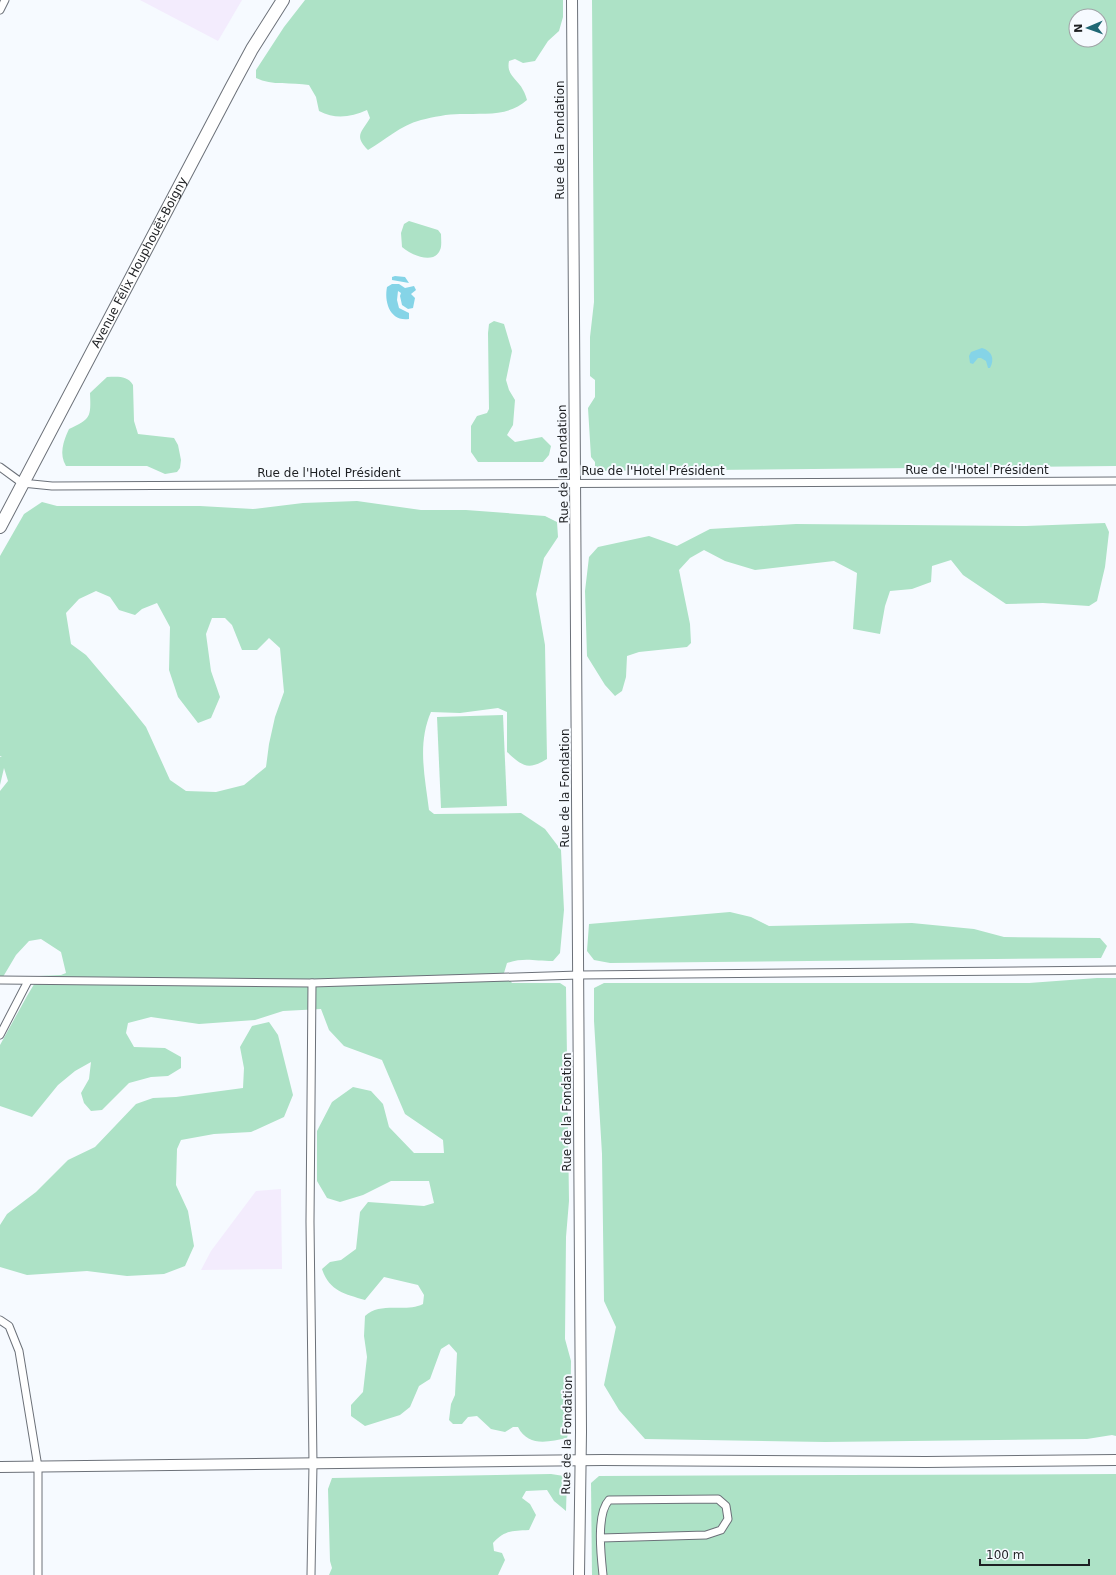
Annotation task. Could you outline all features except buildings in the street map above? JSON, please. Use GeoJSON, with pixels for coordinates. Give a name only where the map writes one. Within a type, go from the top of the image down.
{"type":"FeatureCollection","features":[{"type":"Feature","properties":{"kind":"highway","name":"Avenue Félix Houphouët-Boigny"},"geometry":{"type":"LineString","coordinates":[[1,522],[234,81],[283,0]]}},
{"type":"Feature","properties":{"kind":"street"},"geometry":{"type":"LineString","coordinates":[[0,10],[6,0]]}},
{"type":"Feature","properties":{"kind":"street","name":"Rue de la Fondation"},"geometry":{"type":"LineString","coordinates":[[572,0],[579,975],[579,1575]]}},
{"type":"Feature","properties":{"kind":"street"},"geometry":{"type":"LineString","coordinates":[[0,467],[22,483]]}},
{"type":"Feature","properties":{"kind":"street","name":"Rue de l'Hotel Président"},"geometry":{"type":"LineString","coordinates":[[22,483],[39,486],[60,486],[576,482],[1116,481]]}},
{"type":"Feature","properties":{"kind":"street"},"geometry":{"type":"LineString","coordinates":[[0,980],[312,983],[579,975],[1116,970]]}},
{"type":"Feature","properties":{"kind":"street"},"geometry":{"type":"LineString","coordinates":[[0,1035],[28,981]]}},
{"type":"Feature","properties":{"kind":"street"},"geometry":{"type":"LineString","coordinates":[[311,1575],[313,1464],[310,1222],[312,983]]}},
{"type":"Feature","properties":{"kind":"street"},"geometry":{"type":"LineString","coordinates":[[0,1320],[9,1326],[19,1350],[38,1467],[38,1575]]}},
{"type":"Feature","properties":{"kind":"street"},"geometry":{"type":"LineString","coordinates":[[0,1467],[580,1461],[934,1462],[1116,1460]]}},
{"type":"Feature","properties":{"kind":"street"},"geometry":{"type":"LineString","coordinates":[[601,1538],[706,1535],[721,1530],[728,1519],[726,1506],[718,1498],[609,1500],[604,1505],[602,1513],[601,1538],[603,1575]]}},
{"type":"Feature","properties":{"kind":"shaded area"},"geometry":{"type":"Polygon","coordinates":[[[140,0],[242,0],[218,41],[140,0]]]}},
{"type":"Feature","properties":{"kind":"shaded area"},"geometry":{"type":"Polygon","coordinates":[[[281,1189],[282,1269],[201,1270],[211,1251],[256,1191],[281,1189]]]}},
{"type":"Feature","properties":{"kind":"green space"},"geometry":{"type":"Polygon","coordinates":[[[305,0],[563,0],[563,17],[559,31],[548,41],[535,61],[523,63],[515,59],[509,61],[509,70],[521,86],[527,100],[520,105],[504,112],[451,115],[421,120],[400,129],[368,150],[360,138],[360,134],[370,118],[367,110],[349,116],[331,116],[319,111],[316,97],[309,85],[275,83],[256,78],[256,70],[284,27],[305,0]]]}},
{"type":"Feature","properties":{"kind":"green space"},"geometry":{"type":"Polygon","coordinates":[[[592,0],[1116,0],[1116,466],[595,471],[595,462],[591,457],[588,408],[595,397],[595,380],[590,376],[590,337],[594,302],[592,0]]]}},
{"type":"Feature","properties":{"kind":"green space"},"geometry":{"type":"Polygon","coordinates":[[[409,221],[438,230],[441,234],[441,244],[437,255],[428,258],[422,257],[411,253],[402,247],[401,233],[404,224],[409,221]]]}},
{"type":"Feature","properties":{"kind":"green space"},"geometry":{"type":"Polygon","coordinates":[[[494,321],[504,324],[512,351],[506,380],[509,390],[515,400],[513,425],[507,435],[515,442],[542,437],[551,446],[549,455],[543,462],[478,462],[471,452],[471,426],[477,416],[487,413],[489,409],[488,333],[489,324],[494,321]]]}},
{"type":"Feature","properties":{"kind":"green space"},"geometry":{"type":"Polygon","coordinates":[[[107,377],[125,378],[133,385],[134,421],[138,434],[174,438],[178,445],[181,460],[180,468],[177,472],[165,474],[147,466],[66,466],[62,452],[69,429],[86,420],[90,412],[90,393],[107,377]]]}},
{"type":"Feature","properties":{"kind":"green space"},"geometry":{"type":"Polygon","coordinates":[[[357,501],[421,510],[466,510],[545,516],[557,522],[558,537],[544,558],[536,594],[545,645],[547,759],[530,766],[521,764],[507,752],[507,712],[498,708],[460,713],[431,712],[424,736],[423,761],[429,810],[434,814],[521,813],[545,829],[561,850],[564,910],[560,953],[553,961],[524,960],[507,963],[504,973],[512,983],[560,983],[566,987],[569,1201],[566,1237],[565,1339],[571,1361],[570,1426],[567,1438],[539,1442],[527,1438],[518,1427],[513,1427],[505,1432],[491,1429],[477,1416],[468,1417],[462,1424],[453,1424],[449,1420],[451,1404],[455,1395],[457,1353],[449,1344],[441,1349],[430,1379],[419,1386],[410,1407],[400,1415],[365,1426],[351,1416],[351,1405],[363,1392],[367,1357],[364,1336],[365,1316],[378,1309],[409,1308],[423,1304],[424,1295],[418,1285],[384,1277],[365,1300],[344,1293],[333,1287],[322,1269],[330,1262],[341,1260],[356,1249],[360,1212],[368,1202],[424,1206],[434,1203],[429,1181],[391,1181],[363,1195],[340,1202],[327,1198],[317,1181],[317,1131],[332,1102],[353,1087],[371,1091],[383,1104],[389,1127],[414,1153],[444,1153],[443,1140],[405,1114],[382,1060],[344,1046],[329,1030],[321,1009],[283,1011],[255,1020],[199,1024],[151,1017],[128,1023],[126,1033],[134,1047],[165,1048],[181,1057],[181,1068],[168,1076],[151,1077],[129,1083],[102,1110],[91,1111],[84,1103],[81,1093],[89,1079],[91,1062],[75,1071],[58,1085],[32,1117],[0,1106],[0,1045],[39,976],[61,975],[66,973],[61,952],[41,939],[29,941],[16,955],[0,982],[0,791],[8,781],[4,768],[0,785],[0,757],[2,757],[0,756],[0,556],[24,514],[42,502],[57,506],[200,506],[253,509],[303,503],[357,501]],[[96,591],[79,599],[66,613],[71,644],[86,655],[146,727],[170,780],[186,791],[216,792],[244,785],[266,767],[275,717],[284,692],[280,648],[269,638],[257,650],[242,650],[232,625],[225,618],[212,618],[206,634],[211,671],[220,697],[211,718],[198,723],[178,697],[169,670],[170,627],[157,603],[142,609],[135,615],[119,610],[110,597],[96,591]]]}},
{"type":"Feature","properties":{"kind":"green space"},"geometry":{"type":"Polygon","coordinates":[[[1105,523],[1109,532],[1105,567],[1097,601],[1089,606],[1043,603],[1006,604],[963,575],[951,560],[932,566],[931,582],[912,589],[890,591],[885,606],[880,634],[853,629],[857,573],[834,561],[755,570],[725,561],[704,550],[690,558],[679,570],[690,624],[691,643],[687,647],[639,652],[627,656],[626,677],[622,691],[615,696],[605,685],[587,656],[585,591],[589,557],[598,547],[649,536],[677,546],[710,529],[796,524],[1026,526],[1105,523]]]}},
{"type":"Feature","properties":{"kind":"green space"},"geometry":{"type":"Polygon","coordinates":[[[503,715],[507,806],[441,808],[437,717],[503,715]]]}},
{"type":"Feature","properties":{"kind":"green space"},"geometry":{"type":"Polygon","coordinates":[[[730,912],[751,917],[769,926],[912,923],[974,929],[1004,937],[1100,938],[1107,946],[1101,958],[610,963],[594,960],[587,951],[589,924],[730,912]]]}},
{"type":"Feature","properties":{"kind":"green space"},"geometry":{"type":"Polygon","coordinates":[[[1116,978],[1116,1436],[1112,1435],[1087,1439],[825,1442],[645,1439],[619,1410],[604,1385],[616,1327],[604,1301],[602,1154],[594,1021],[594,988],[604,983],[1029,983],[1116,978]]]}},
{"type":"Feature","properties":{"kind":"green space"},"geometry":{"type":"Polygon","coordinates":[[[269,1022],[278,1035],[293,1095],[284,1117],[251,1132],[214,1134],[181,1140],[177,1149],[176,1185],[188,1211],[194,1246],[185,1266],[164,1274],[127,1276],[87,1271],[27,1275],[0,1267],[0,1225],[7,1214],[36,1192],[68,1160],[95,1147],[136,1104],[153,1098],[176,1097],[243,1088],[244,1068],[240,1047],[252,1026],[269,1022]]]}},
{"type":"Feature","properties":{"kind":"green space"},"geometry":{"type":"Polygon","coordinates":[[[551,1474],[564,1476],[567,1478],[566,1511],[554,1501],[547,1490],[526,1491],[522,1498],[530,1504],[536,1515],[529,1530],[505,1533],[493,1543],[494,1551],[502,1553],[505,1560],[498,1575],[329,1575],[332,1568],[330,1561],[328,1489],[332,1478],[551,1474]]]}},
{"type":"Feature","properties":{"kind":"green space"},"geometry":{"type":"Polygon","coordinates":[[[1116,1474],[1116,1575],[592,1575],[591,1483],[599,1476],[1116,1474]]]}},
{"type":"Feature","properties":{"kind":"water"},"geometry":{"type":"Polygon","coordinates":[[[392,277],[405,277],[409,283],[392,280],[392,277]]]}},
{"type":"Feature","properties":{"kind":"water"},"geometry":{"type":"Polygon","coordinates":[[[392,284],[399,284],[405,288],[414,286],[416,290],[411,294],[415,298],[413,308],[408,309],[402,305],[400,296],[401,293],[398,291],[397,300],[399,308],[409,313],[409,319],[397,317],[390,310],[386,299],[386,293],[387,287],[392,284]]]}},
{"type":"Feature","properties":{"kind":"water"},"geometry":{"type":"Polygon","coordinates":[[[982,348],[988,351],[992,356],[992,365],[990,368],[988,368],[986,361],[981,358],[978,358],[973,364],[970,363],[969,356],[971,352],[982,348]]]}}]}
